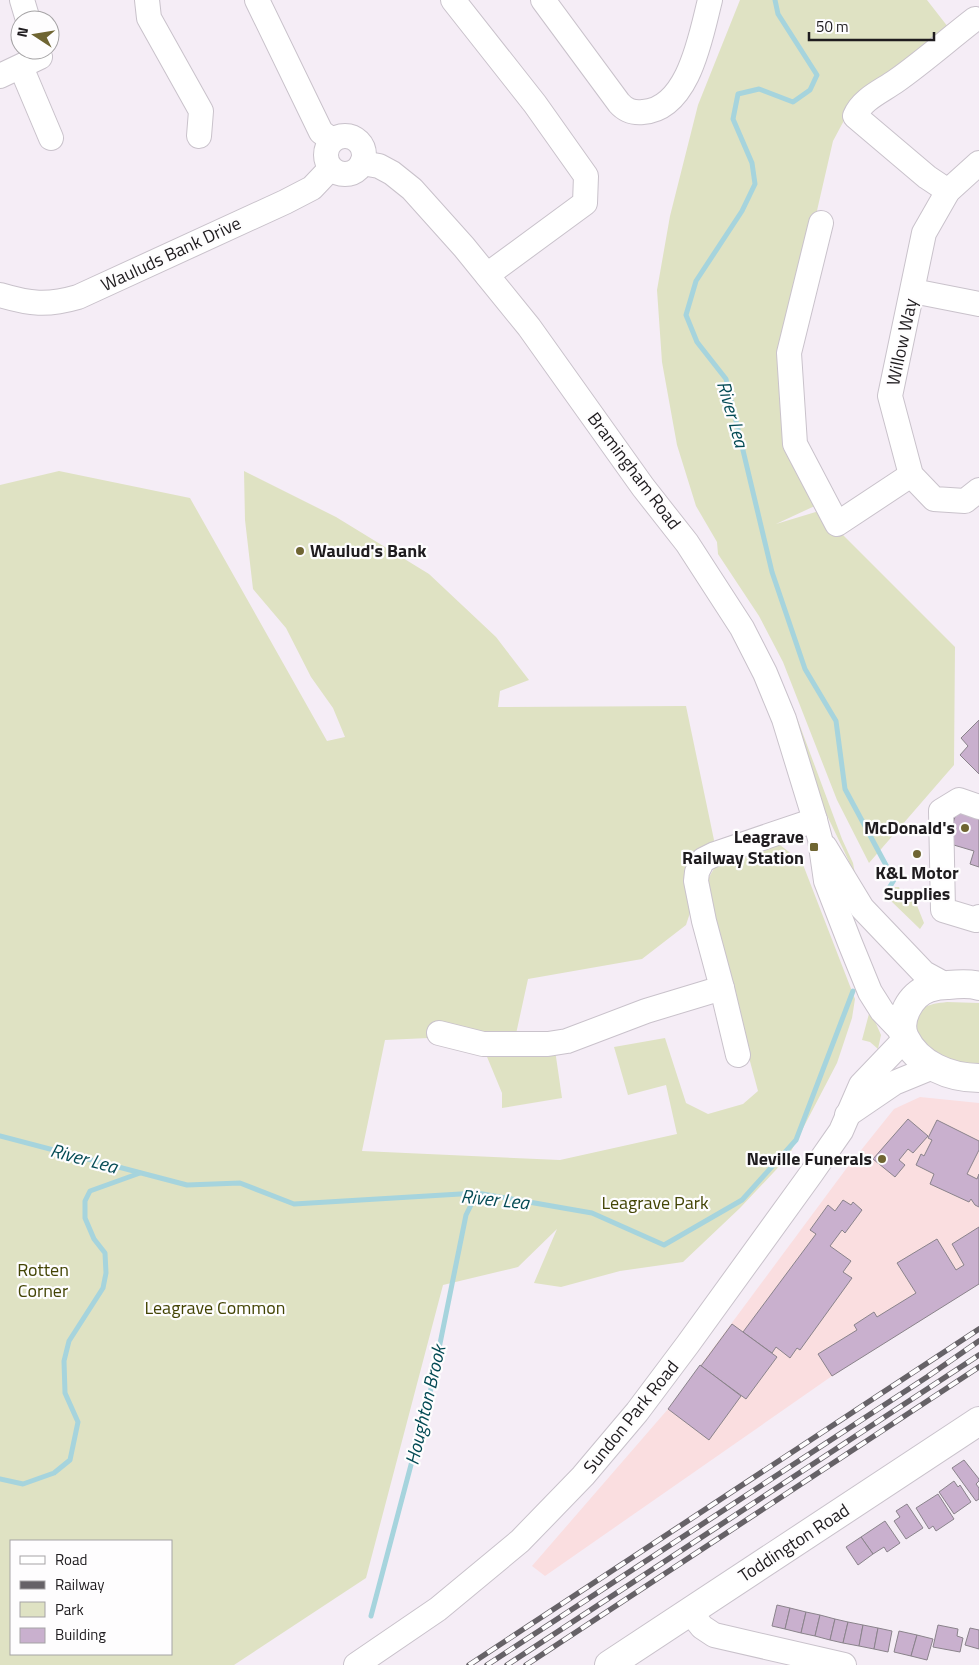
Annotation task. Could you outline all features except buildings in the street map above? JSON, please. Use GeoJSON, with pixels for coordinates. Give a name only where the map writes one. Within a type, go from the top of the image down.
{"type":"FeatureCollection","features":[{"type":"Feature","properties":{"kind":"main road"},"geometry":{"type":"LineString","coordinates":[[978,985],[946,985],[928,988],[916,996],[907,1006],[903,1020],[904,1036],[917,1055],[933,1067],[950,1074],[979,1078]]}},
{"type":"Feature","properties":{"kind":"main road","name":"Toddington Road"},"geometry":{"type":"LineString","coordinates":[[609,1665],[979,1421]]}},
{"type":"Feature","properties":{"kind":"street"},"geometry":{"type":"LineString","coordinates":[[147,0],[149,18],[201,111],[198,136]]}},
{"type":"Feature","properties":{"kind":"street"},"geometry":{"type":"LineString","coordinates":[[257,0],[321,132],[332,140]]}},
{"type":"Feature","properties":{"kind":"street"},"geometry":{"type":"LineString","coordinates":[[453,0],[535,104],[586,176],[585,203],[487,275]]}},
{"type":"Feature","properties":{"kind":"street"},"geometry":{"type":"LineString","coordinates":[[544,0],[619,103],[625,109],[636,112],[651,112],[663,106],[675,95],[686,79],[710,0]]}},
{"type":"Feature","properties":{"kind":"street"},"geometry":{"type":"LineString","coordinates":[[948,191],[927,177],[855,116],[857,110],[864,104],[975,19]]}},
{"type":"Feature","properties":{"kind":"street"},"geometry":{"type":"LineString","coordinates":[[34,60],[10,71],[52,138]]}},
{"type":"Feature","properties":{"kind":"street"},"geometry":{"type":"LineString","coordinates":[[344,136],[356,140],[364,150],[359,169],[348,175],[341,175],[330,169],[325,157],[332,140],[344,136]]}},
{"type":"Feature","properties":{"kind":"street","name":"Bramingham Road"},"geometry":{"type":"LineString","coordinates":[[362,163],[379,166],[392,173],[412,189],[487,275],[529,327],[644,487],[687,543],[742,628],[765,673],[784,719],[818,830],[826,881],[870,992],[882,1011],[904,1036]]}},
{"type":"Feature","properties":{"kind":"street","name":"Willow Way"},"geometry":{"type":"LineString","coordinates":[[911,476],[890,396],[924,233],[948,191],[979,163]]}},
{"type":"Feature","properties":{"kind":"street","name":"Wauluds Bank Drive"},"geometry":{"type":"LineString","coordinates":[[0,295],[23,302],[37,303],[58,303],[78,297],[174,251],[285,202],[312,188],[330,169]]}},
{"type":"Feature","properties":{"kind":"street"},"geometry":{"type":"LineString","coordinates":[[821,223],[789,353],[795,444],[837,524],[911,476],[934,499],[972,495]]}},
{"type":"Feature","properties":{"kind":"street"},"geometry":{"type":"LineString","coordinates":[[912,291],[979,304]]}},
{"type":"Feature","properties":{"kind":"street"},"geometry":{"type":"LineString","coordinates":[[979,806],[959,800],[941,811],[943,910],[976,920],[979,917]]}},
{"type":"Feature","properties":{"kind":"street"},"geometry":{"type":"LineString","coordinates":[[738,1055],[704,921],[696,880],[697,872],[703,860],[715,854],[818,830]]}},
{"type":"Feature","properties":{"kind":"street","name":"Bramingham Road"},"geometry":{"type":"LineString","coordinates":[[818,830],[862,908],[924,973],[946,985]]}},
{"type":"Feature","properties":{"kind":"street"},"geometry":{"type":"LineString","coordinates":[[439,1033],[483,1044],[548,1044],[568,1041],[646,1011],[722,988]]}},
{"type":"Feature","properties":{"kind":"street","name":"Sundon Park Road"},"geometry":{"type":"LineString","coordinates":[[356,1665],[438,1609],[520,1541],[583,1476],[637,1412],[688,1344],[812,1174],[841,1131],[860,1085],[904,1036]]}},
{"type":"Feature","properties":{"kind":"street"},"geometry":{"type":"LineString","coordinates":[[847,1115],[894,1083],[933,1067]]}},
{"type":"Feature","properties":{"kind":"street"},"geometry":{"type":"LineString","coordinates":[[690,1612],[702,1627],[714,1635],[821,1663],[844,1665]]}},
{"type":"Feature","properties":{"kind":"shaded area"},"geometry":{"type":"Polygon","coordinates":[[[920,1097],[979,1103],[979,1284],[832,1376],[545,1576],[532,1566],[668,1409],[846,1169],[894,1109],[920,1097]]]}},
{"type":"Feature","properties":{"kind":"green space"},"geometry":{"type":"Polygon","coordinates":[[[740,0],[927,0],[948,27],[856,98],[833,141],[790,328],[784,369],[819,504],[776,524],[819,511],[955,647],[954,765],[869,863],[837,800],[783,662],[759,616],[718,554],[717,542],[696,506],[677,445],[662,362],[657,290],[670,216],[698,105],[740,0]]]}},
{"type":"Feature","properties":{"kind":"green space","name":"Leagrave Common"},"geometry":{"type":"Polygon","coordinates":[[[59,471],[190,498],[327,741],[345,737],[333,708],[311,677],[286,628],[253,589],[245,520],[244,471],[336,517],[429,574],[496,637],[529,680],[500,691],[498,707],[686,706],[714,840],[686,925],[642,959],[528,979],[516,1034],[385,1040],[362,1151],[560,1160],[677,1134],[666,1085],[628,1095],[614,1047],[665,1038],[686,1103],[708,1114],[743,1104],[758,1091],[704,891],[716,865],[780,845],[802,862],[855,999],[852,1018],[837,1063],[788,1157],[740,1208],[683,1262],[620,1271],[561,1287],[534,1283],[557,1229],[518,1267],[443,1285],[366,1578],[234,1665],[0,1665],[0,485],[59,471]]]}},
{"type":"Feature","properties":{"kind":"green space"},"geometry":{"type":"Polygon","coordinates":[[[767,651],[797,718],[842,839],[853,863],[855,874],[823,807],[767,651]]]}},
{"type":"Feature","properties":{"kind":"green space"},"geometry":{"type":"Polygon","coordinates":[[[894,887],[899,887],[902,895],[912,893],[924,923],[920,929],[890,900],[894,887]]]}},
{"type":"Feature","properties":{"kind":"green space"},"geometry":{"type":"Polygon","coordinates":[[[947,1002],[979,1003],[979,1067],[961,1067],[917,1042],[915,1024],[919,1012],[929,1005],[947,1002]]]}},
{"type":"Feature","properties":{"kind":"green space"},"geometry":{"type":"Polygon","coordinates":[[[870,1010],[881,1035],[878,1049],[870,1042],[862,1040],[870,1010]]]}},
{"type":"Feature","properties":{"kind":"green space"},"geometry":{"type":"Polygon","coordinates":[[[555,1050],[562,1098],[502,1108],[502,1093],[485,1052],[555,1050]]]}},
{"type":"Feature","properties":{"kind":"waterway","name":"River Lea"},"geometry":{"type":"LineString","coordinates":[[775,0],[778,14],[817,75],[810,90],[793,102],[759,89],[738,94],[733,119],[752,163],[755,184],[742,211],[696,281],[686,315],[697,342],[726,379],[772,572],[805,669],[836,721],[845,789],[894,880],[889,888]]}},
{"type":"Feature","properties":{"kind":"waterway","name":"River Lea"},"geometry":{"type":"LineString","coordinates":[[0,1136],[187,1185],[240,1183],[294,1204],[477,1193],[592,1213],[664,1245],[742,1200],[796,1140],[853,991]]}},
{"type":"Feature","properties":{"kind":"waterway"},"geometry":{"type":"LineString","coordinates":[[0,1479],[23,1484],[54,1473],[70,1460],[78,1422],[65,1393],[64,1361],[69,1341],[103,1288],[106,1273],[105,1253],[94,1239],[85,1218],[85,1201],[90,1191],[140,1173]]}},
{"type":"Feature","properties":{"kind":"waterway","name":"Houghton Brook"},"geometry":{"type":"LineString","coordinates":[[371,1616],[430,1393],[466,1215],[477,1193]]}},
{"type":"Feature","properties":{"kind":"railway"},"geometry":{"type":"LineString","coordinates":[[469,1665],[979,1329]]}},
{"type":"Feature","properties":{"kind":"railway"},"geometry":{"type":"LineString","coordinates":[[487,1665],[979,1341]]}},
{"type":"Feature","properties":{"kind":"railway"},"geometry":{"type":"LineString","coordinates":[[507,1665],[979,1355]]}},
{"type":"Feature","properties":{"kind":"railway"},"geometry":{"type":"LineString","coordinates":[[526,1665],[979,1367]]}},
{"type":"Feature","properties":{"kind":"place","name":"Waulud's Bank"},"geometry":{"type":"Point","coordinates":[300,551]}},
{"type":"Feature","properties":{"kind":"place","name":"McDonald's"},"geometry":{"type":"Point","coordinates":[965,828]}},
{"type":"Feature","properties":{"kind":"place","name":"Leagrave Railway Station"},"geometry":{"type":"Point","coordinates":[814,847]}},
{"type":"Feature","properties":{"kind":"place","name":"K&L Motor Supplies"},"geometry":{"type":"Point","coordinates":[917,854]}},
{"type":"Feature","properties":{"kind":"place","name":"Neville Funerals"},"geometry":{"type":"Point","coordinates":[882,1159]}},
{"type":"Feature","properties":{"kind":"park label","name":"Leagrave Park"},"geometry":{"type":"Point","coordinates":[655,1203]}},
{"type":"Feature","properties":{"kind":"park label","name":"Rotten Corner"},"geometry":{"type":"Point","coordinates":[43,1280]}}]}
